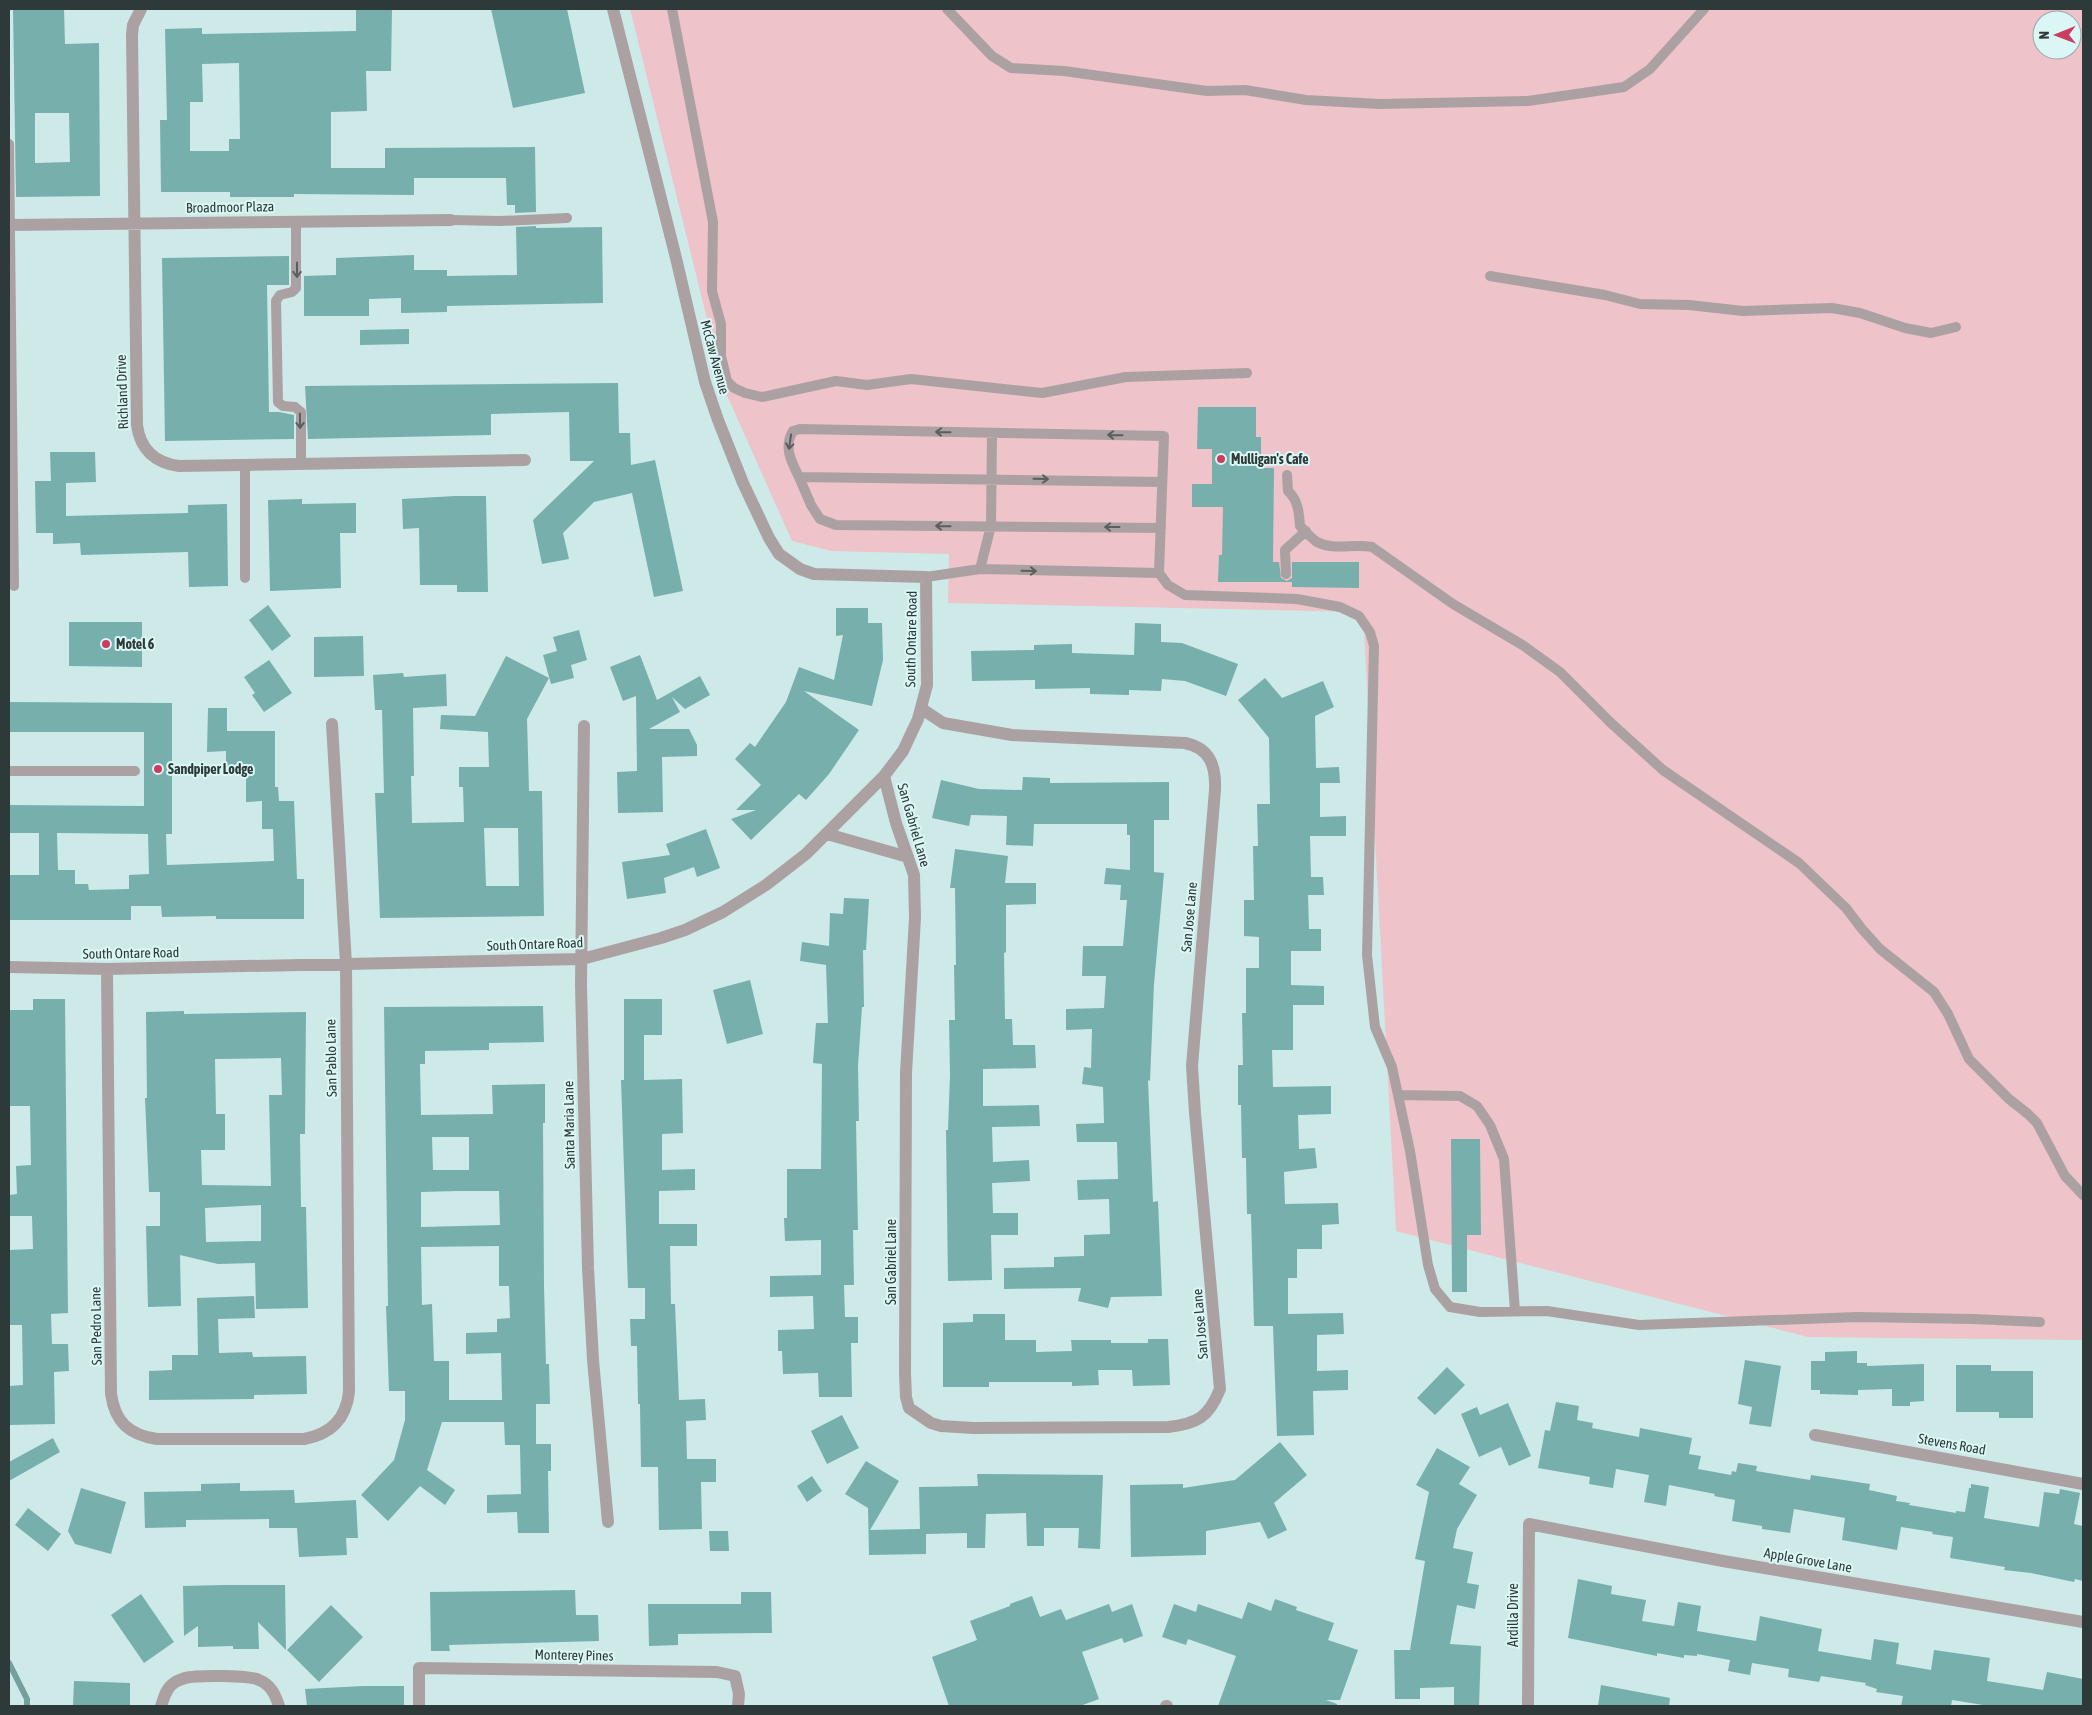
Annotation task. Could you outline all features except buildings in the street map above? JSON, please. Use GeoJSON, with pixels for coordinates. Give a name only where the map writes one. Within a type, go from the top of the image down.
{"type":"FeatureCollection","features":[{"type":"Feature","properties":{"kind":"street","name":"Richland Drive"},"geometry":{"type":"LineString","coordinates":[[141,9],[133,24],[132,35],[137,425],[138,436],[143,446],[150,454],[168,465],[526,460]]}},
{"type":"Feature","properties":{"kind":"street","name":"McCaw Avenue"},"geometry":{"type":"LineString","coordinates":[[613,9],[676,258],[705,382],[743,483],[769,538],[779,554],[800,569],[814,574],[926,577]]}},
{"type":"Feature","properties":{"kind":"street","name":"Broadmoor Plaza"},"geometry":{"type":"LineString","coordinates":[[9,225],[451,220]]}},
{"type":"Feature","properties":{"kind":"street","name":"South Ontare Road"},"geometry":{"type":"LineString","coordinates":[[9,968],[107,968],[582,959],[685,930],[723,912],[766,885],[806,854],[884,776],[903,751],[922,709],[927,685],[926,577]]}},
{"type":"Feature","properties":{"kind":"street","name":"San Jose Lane"},"geometry":{"type":"LineString","coordinates":[[922,709],[943,723],[1012,735],[1185,742],[1196,745],[1212,763],[1216,774],[1215,790],[1192,1066],[1194,1113],[1220,1378]]}},
{"type":"Feature","properties":{"kind":"street","name":"San Pablo Lane"},"geometry":{"type":"LineString","coordinates":[[332,724],[346,964],[350,1392]]}},
{"type":"Feature","properties":{"kind":"street","name":"Santa Maria Lane"},"geometry":{"type":"LineString","coordinates":[[584,726],[581,985],[588,1268],[593,1360],[608,1522]]}},
{"type":"Feature","properties":{"kind":"street","name":"San Gabriel Lane"},"geometry":{"type":"LineString","coordinates":[[884,776],[896,823],[914,875],[915,918],[906,1073],[904,1374],[906,1397],[910,1408],[931,1424],[973,1428],[1168,1427],[1187,1425],[1199,1420],[1216,1400],[1220,1389],[1220,1378]]}},
{"type":"Feature","properties":{"kind":"street"},"geometry":{"type":"LineString","coordinates":[[827,834],[908,857]]}},
{"type":"Feature","properties":{"kind":"street","name":"San Pedro Lane"},"geometry":{"type":"LineString","coordinates":[[107,968],[111,1394],[113,1406],[118,1416],[125,1426],[134,1433],[157,1439],[304,1438],[327,1432],[336,1424],[344,1415],[350,1392]]}},
{"type":"Feature","properties":{"kind":"street","name":"Stevens Road"},"geometry":{"type":"LineString","coordinates":[[1815,1435],[2083,1484]]}},
{"type":"Feature","properties":{"kind":"street","name":"Apple Grove Lane"},"geometry":{"type":"LineString","coordinates":[[1529,1524],[1723,1561],[2083,1622]]}},
{"type":"Feature","properties":{"kind":"street","name":"Ardilla Drive"},"geometry":{"type":"LineString","coordinates":[[1528,1706],[1529,1524]]}},
{"type":"Feature","properties":{"kind":"street","name":"Monterey Pines"},"geometry":{"type":"LineString","coordinates":[[420,1706],[419,1668],[718,1672],[735,1676],[739,1694],[738,1706]]}},
{"type":"Feature","properties":{"kind":"street"},"geometry":{"type":"LineString","coordinates":[[161,1706],[166,1692],[174,1683],[185,1678],[238,1677],[257,1679],[268,1686],[276,1694],[279,1706]]}},
{"type":"Feature","properties":{"kind":"lane"},"geometry":{"type":"LineString","coordinates":[[672,9],[712,222],[712,291],[721,324],[721,356],[727,381],[734,388],[762,397],[836,381],[866,385],[910,378],[1042,393],[1126,377],[1248,373]]}},
{"type":"Feature","properties":{"kind":"lane"},"geometry":{"type":"LineString","coordinates":[[947,9],[992,56],[1011,68],[1064,71],[1207,90],[1245,90],[1335,103],[1380,104],[1528,101],[1624,87],[1650,69],[1704,9]]}},
{"type":"Feature","properties":{"kind":"lane"},"geometry":{"type":"LineString","coordinates":[[9,144],[14,586]]}},
{"type":"Feature","properties":{"kind":"lane"},"geometry":{"type":"LineString","coordinates":[[451,220],[500,221],[567,218]]}},
{"type":"Feature","properties":{"kind":"lane"},"geometry":{"type":"LineString","coordinates":[[296,222],[296,288],[292,292],[280,294],[276,301],[278,402],[283,406],[296,407],[301,412],[301,464]]}},
{"type":"Feature","properties":{"kind":"lane"},"geometry":{"type":"LineString","coordinates":[[1490,276],[1605,295],[1640,304],[1660,306],[1689,305],[1743,310],[1832,308],[1860,313],[1905,328],[1931,333],[1956,327]]}},
{"type":"Feature","properties":{"kind":"lane"},"geometry":{"type":"LineString","coordinates":[[1161,528],[836,525],[820,519],[811,505],[789,456],[789,443],[793,431],[800,429],[1164,436],[1161,528],[1159,573],[1168,585],[1185,595],[1297,599],[1340,606],[1359,616],[1370,632],[1374,646],[1367,955],[1375,1027],[1392,1067],[1410,1150],[1428,1265],[1435,1289],[1450,1307],[1480,1312],[1547,1311],[1639,1325],[1858,1317],[1973,1318],[2040,1322]]}},
{"type":"Feature","properties":{"kind":"lane"},"geometry":{"type":"LineString","coordinates":[[980,569],[991,526],[992,433]]}},
{"type":"Feature","properties":{"kind":"lane"},"geometry":{"type":"LineString","coordinates":[[245,464],[245,578]]}},
{"type":"Feature","properties":{"kind":"lane"},"geometry":{"type":"LineString","coordinates":[[1287,475],[1288,491],[1294,496],[1300,526],[1316,541],[1327,546],[1361,545],[1372,547],[1454,604],[1524,646],[1560,672],[1611,723],[1663,770],[1799,863],[1846,908],[1880,949],[1934,992],[1948,1014],[1969,1059],[2009,1099],[2037,1123],[2062,1171],[2083,1195]]}},
{"type":"Feature","properties":{"kind":"lane"},"geometry":{"type":"LineString","coordinates":[[799,477],[992,478],[1162,482]]}},
{"type":"Feature","properties":{"kind":"lane"},"geometry":{"type":"LineString","coordinates":[[1286,574],[1285,550],[1306,532]]}},
{"type":"Feature","properties":{"kind":"lane"},"geometry":{"type":"LineString","coordinates":[[926,577],[980,569],[1159,573]]}},
{"type":"Feature","properties":{"kind":"lane"},"geometry":{"type":"LineString","coordinates":[[9,771],[135,771]]}},
{"type":"Feature","properties":{"kind":"lane"},"geometry":{"type":"LineString","coordinates":[[1398,1095],[1460,1096],[1477,1106],[1490,1125],[1504,1159],[1515,1311]]}},
{"type":"Feature","properties":{"kind":"shaded area"},"geometry":{"type":"Polygon","coordinates":[[[630,9],[2083,9],[2083,1340],[1808,1337],[1396,1231],[1363,612],[948,603],[949,554],[831,551],[792,541],[725,391],[630,9]]]}},
{"type":"Feature","properties":{"kind":"waterway"},"geometry":{"type":"LineString","coordinates":[[9,1663],[27,1699],[27,1706]]}},
{"type":"Feature","properties":{"kind":"place","name":"Mulligan's Cafe"},"geometry":{"type":"Point","coordinates":[1221,459]}},
{"type":"Feature","properties":{"kind":"place","name":"Motel 6"},"geometry":{"type":"Point","coordinates":[106,644]}},
{"type":"Feature","properties":{"kind":"place","name":"Sandpiper Lodge"},"geometry":{"type":"Point","coordinates":[158,769]}}]}
